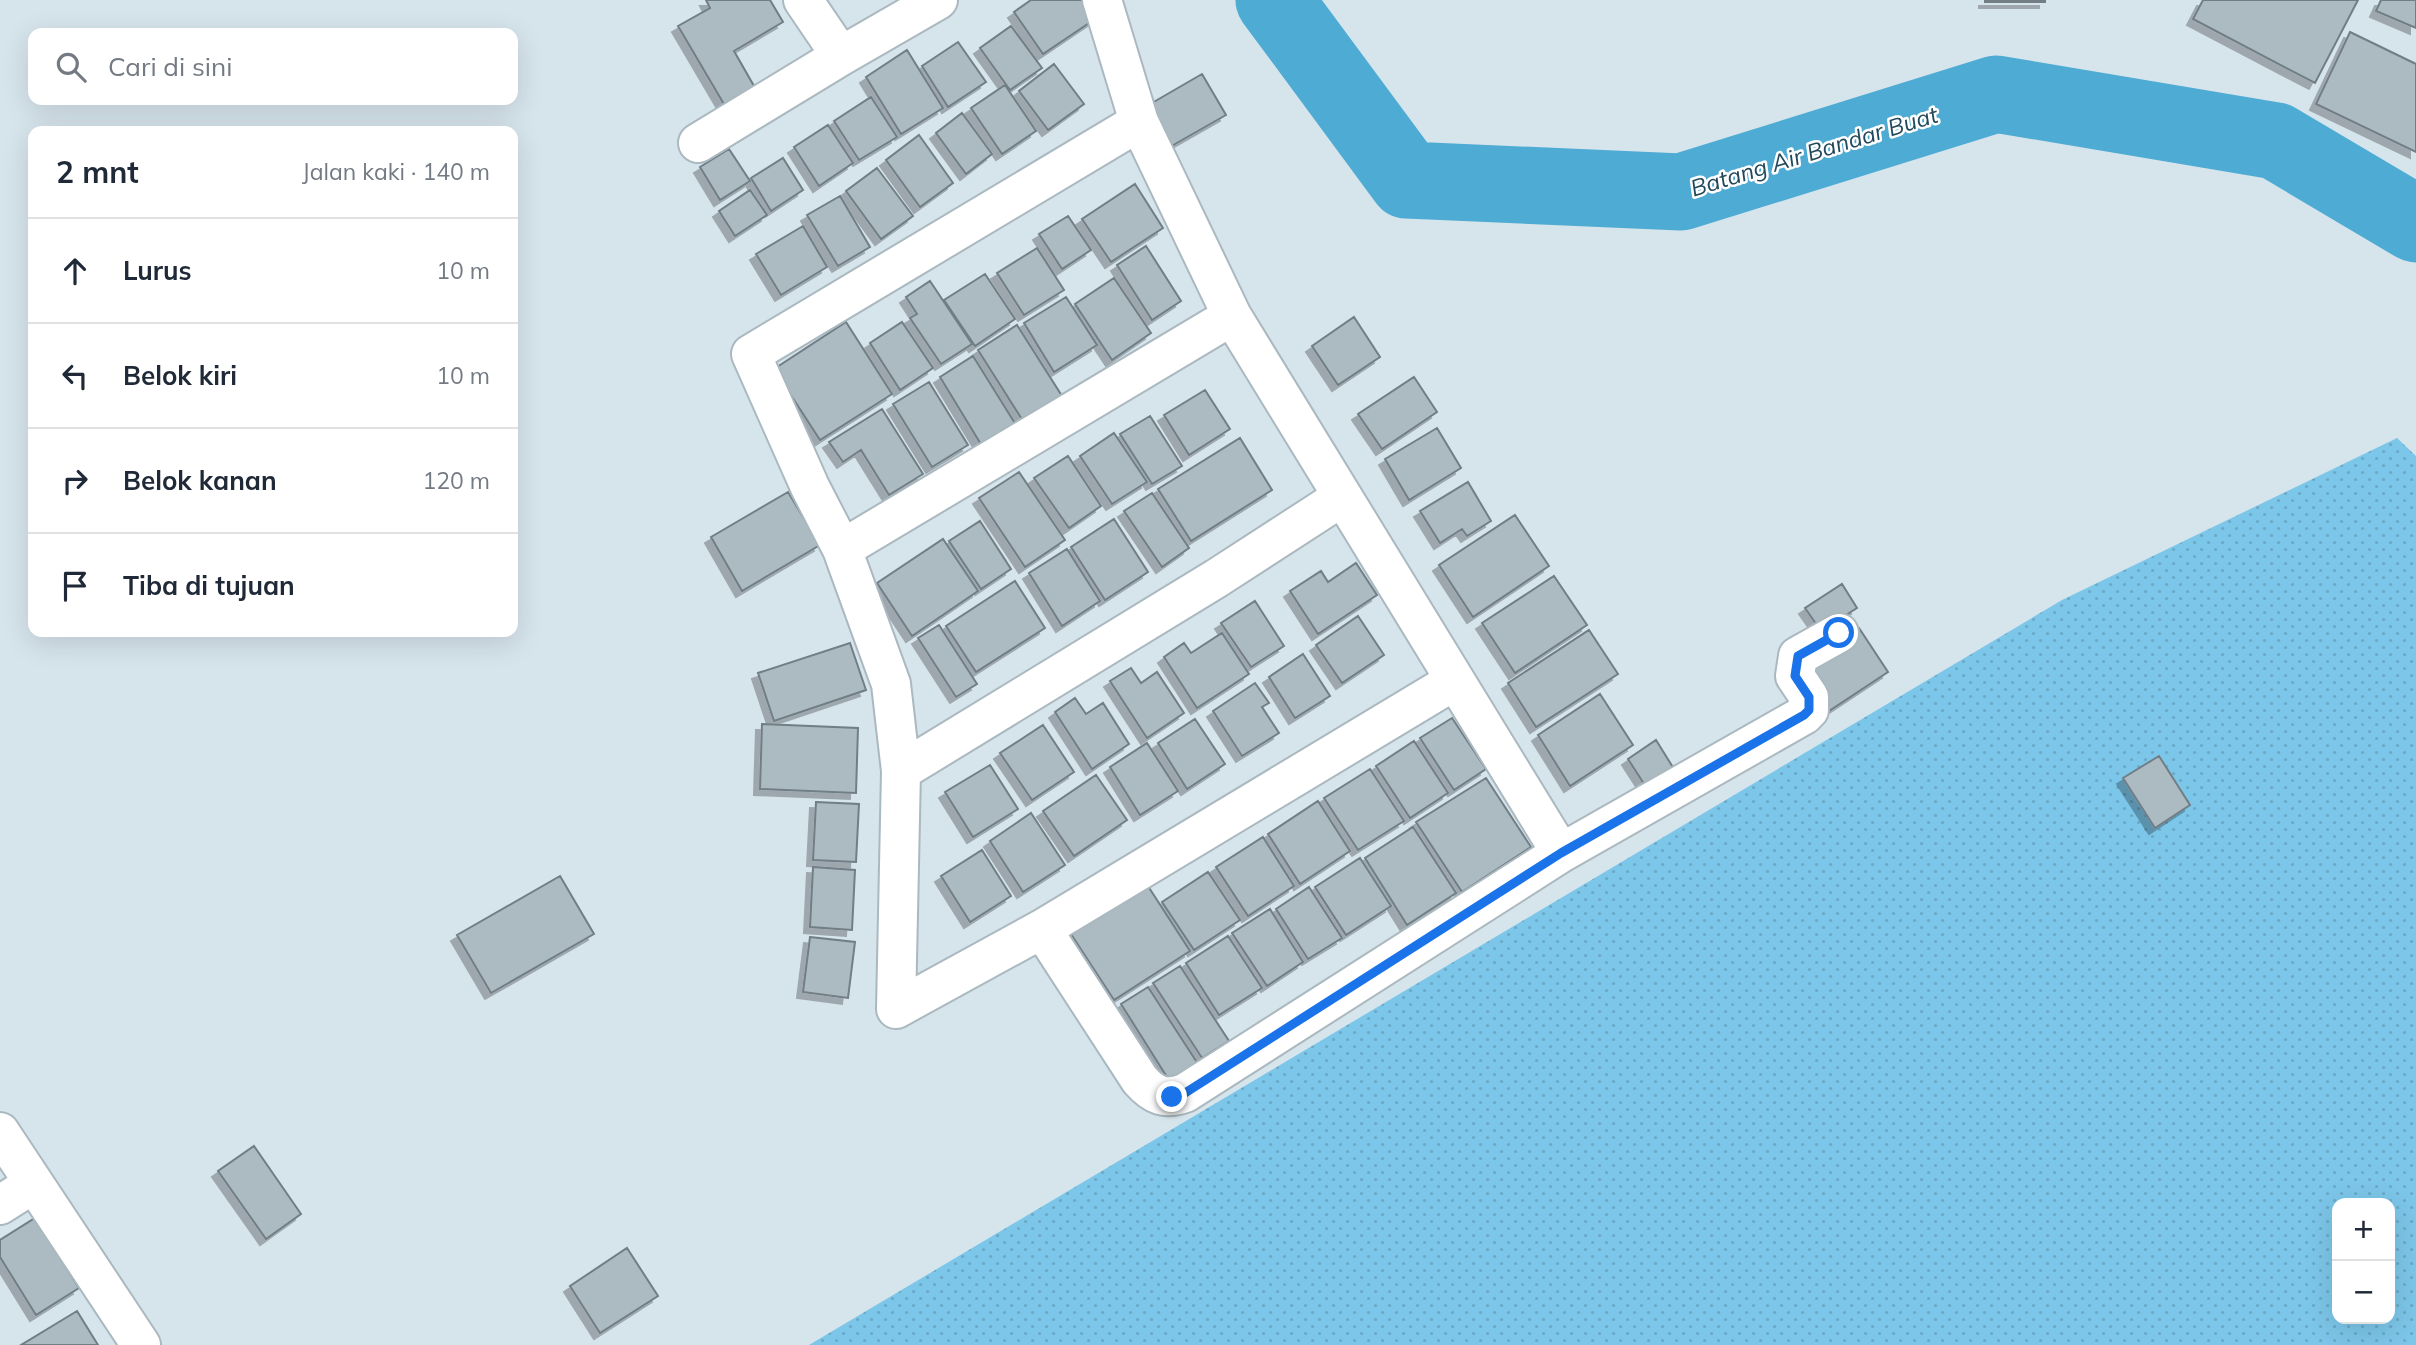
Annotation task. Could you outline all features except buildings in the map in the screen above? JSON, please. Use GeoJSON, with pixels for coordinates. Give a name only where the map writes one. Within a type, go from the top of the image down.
{"type":"FeatureCollection","features":[{"type":"Feature","properties":{"kind":"street"},"geometry":{"type":"LineString","coordinates":[[803,0],[841,56]]}},
{"type":"Feature","properties":{"kind":"street"},"geometry":{"type":"LineString","coordinates":[[698,143],[938,0]]}},
{"type":"Feature","properties":{"kind":"street"},"geometry":{"type":"LineString","coordinates":[[1102,0],[1139,122],[1232,316],[1561,853]]}},
{"type":"Feature","properties":{"kind":"street"},"geometry":{"type":"LineString","coordinates":[[1139,122],[751,354],[810,487],[842,549],[891,684],[901,771],[896,1009],[1042,929],[1454,681]]}},
{"type":"Feature","properties":{"kind":"street"},"geometry":{"type":"LineString","coordinates":[[842,549],[1232,316]]}},
{"type":"Feature","properties":{"kind":"street"},"geometry":{"type":"LineString","coordinates":[[901,771],[1217,578],[1342,497]]}},
{"type":"Feature","properties":{"kind":"street"},"geometry":{"type":"LineString","coordinates":[[1042,929],[1140,1080],[1150,1091],[1172,1097],[1185,1093],[1561,853],[1804,715],[1809,710],[1809,697],[1795,676],[1798,656],[1839,633]]}},
{"type":"Feature","properties":{"kind":"street"},"geometry":{"type":"LineString","coordinates":[[0,1132],[141,1345]]}},
{"type":"Feature","properties":{"kind":"street"},"geometry":{"type":"LineString","coordinates":[[0,1205],[33,1184]]}},
{"type":"Feature","properties":{"kind":"shaded area"},"geometry":{"type":"Polygon","coordinates":[[[2397,438],[2416,456],[2416,1345],[809,1345],[2062,600],[2397,438]]]}},
{"type":"Feature","properties":{"kind":"waterway","name":"Batang Air Bandar Buat"},"geometry":{"type":"LineString","coordinates":[[1274,0],[1407,180],[1681,192],[1996,94],[2276,141],[2416,224]]}},
{"type":"Feature","properties":{"kind":"route"},"geometry":{"type":"LineString","coordinates":[[1172,1097],[1185,1093],[1561,853],[1804,715],[1809,710],[1809,697],[1795,676],[1794,666],[1798,656],[1839,633]]}}]}
